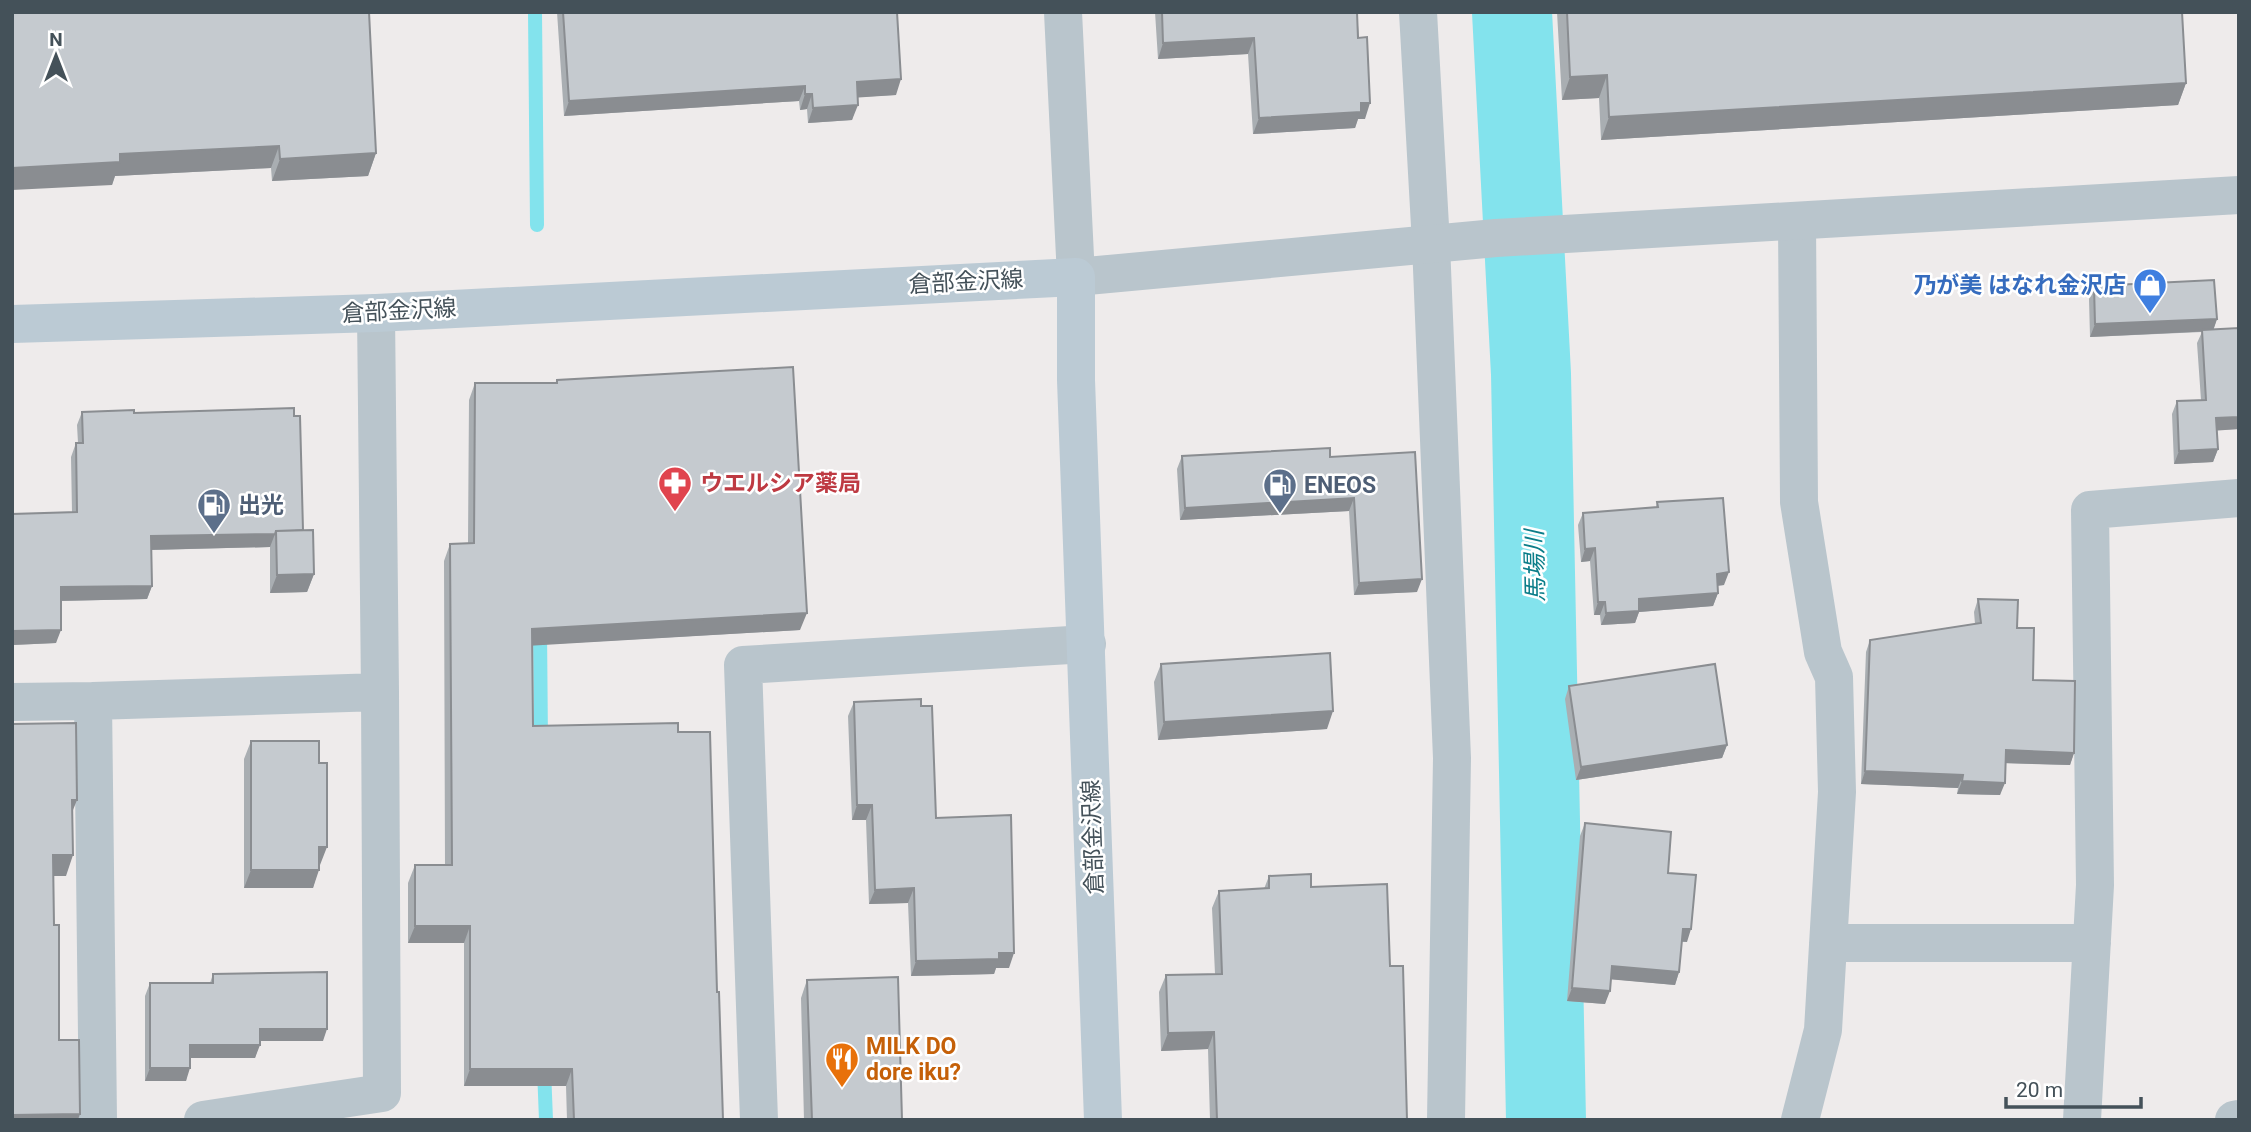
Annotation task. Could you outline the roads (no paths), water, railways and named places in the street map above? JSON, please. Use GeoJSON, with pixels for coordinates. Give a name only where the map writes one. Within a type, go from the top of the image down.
{"type":"FeatureCollection","features":[{"type":"Feature","properties":{"kind":"main road","name":"倉部金沢線"},"geometry":{"type":"LineString","coordinates":[[12,324],[376,313],[1076,276],[1076,380],[1103,1120]]}},
{"type":"Feature","properties":{"kind":"street"},"geometry":{"type":"LineString","coordinates":[[1063,12],[1076,276],[1496,238],[2239,195]]}},
{"type":"Feature","properties":{"kind":"street"},"geometry":{"type":"LineString","coordinates":[[1418,12],[1431,244],[1452,758],[1446,1120]]}},
{"type":"Feature","properties":{"kind":"street"},"geometry":{"type":"LineString","coordinates":[[1797,221],[1799,502],[1823,652],[1833,677],[1837,792],[1823,1030],[1800,1120]]}},
{"type":"Feature","properties":{"kind":"street"},"geometry":{"type":"LineString","coordinates":[[202,1120],[382,1093],[376,313]]}},
{"type":"Feature","properties":{"kind":"street"},"geometry":{"type":"LineString","coordinates":[[2082,1120],[2095,885],[2090,510],[2239,498]]}},
{"type":"Feature","properties":{"kind":"street"},"geometry":{"type":"LineString","coordinates":[[759,1120],[743,664],[1087,644]]}},
{"type":"Feature","properties":{"kind":"street"},"geometry":{"type":"LineString","coordinates":[[12,702],[380,692]]}},
{"type":"Feature","properties":{"kind":"street"},"geometry":{"type":"LineString","coordinates":[[93,701],[98,1120]]}},
{"type":"Feature","properties":{"kind":"street"},"geometry":{"type":"LineString","coordinates":[[1828,943],[2092,943]]}},
{"type":"Feature","properties":{"kind":"waterway"},"geometry":{"type":"LineString","coordinates":[[535,12],[537,225]]}},
{"type":"Feature","properties":{"kind":"waterway","name":"馬場川"},"geometry":{"type":"LineString","coordinates":[[1512,12],[1531,374],[1546,1120]]}},
{"type":"Feature","properties":{"kind":"waterway"},"geometry":{"type":"LineString","coordinates":[[540,628],[541,744]]}},
{"type":"Feature","properties":{"kind":"waterway"},"geometry":{"type":"LineString","coordinates":[[544,1069],[546,1120]]}},
{"type":"Feature","properties":{"kind":"place","name":"乃が美 はなれ金沢店"},"geometry":{"type":"Point","coordinates":[2150,315]}},
{"type":"Feature","properties":{"kind":"place","name":"ウエルシア薬局"},"geometry":{"type":"Point","coordinates":[675,513]}},
{"type":"Feature","properties":{"kind":"place","name":"ENEOS"},"geometry":{"type":"Point","coordinates":[1280,515]}},
{"type":"Feature","properties":{"kind":"place","name":"出光"},"geometry":{"type":"Point","coordinates":[214,535]}},
{"type":"Feature","properties":{"kind":"place","name":"MILK DO dore iku?"},"geometry":{"type":"Point","coordinates":[842,1089]}}]}
